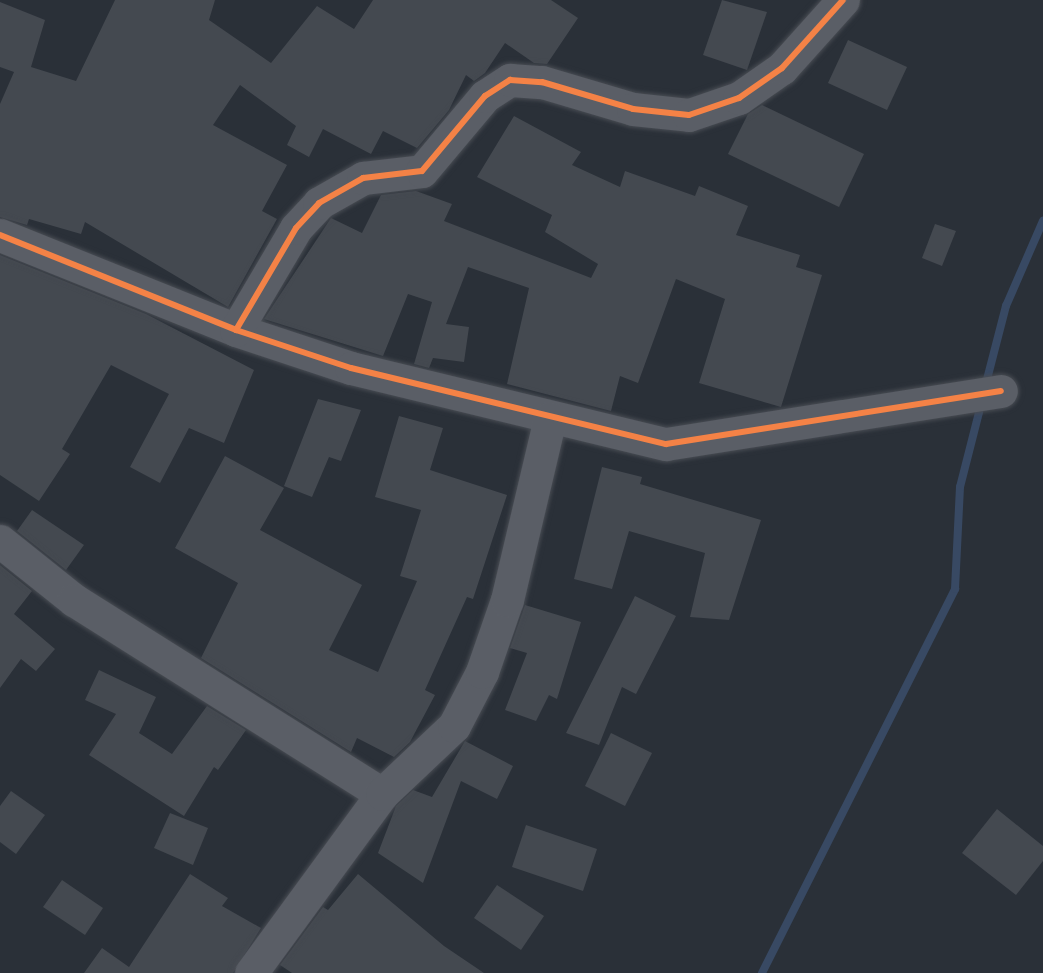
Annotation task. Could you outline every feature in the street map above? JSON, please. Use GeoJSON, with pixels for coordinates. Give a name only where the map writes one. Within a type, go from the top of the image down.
{"type":"FeatureCollection","features":[{"type":"Feature","properties":{"kind":"street"},"geometry":{"type":"LineString","coordinates":[[236,330],[296,228],[319,203],[363,178],[422,171],[484,96],[510,80],[542,82],[633,109],[688,115],[739,98],[782,68],[843,0]]}},
{"type":"Feature","properties":{"kind":"street"},"geometry":{"type":"LineString","coordinates":[[0,235],[236,330],[351,368],[550,418],[666,444],[1001,391]]}},
{"type":"Feature","properties":{"kind":"street"},"geometry":{"type":"LineString","coordinates":[[251,973],[382,794],[454,726],[482,672],[507,600],[550,418]]}},
{"type":"Feature","properties":{"kind":"street"},"geometry":{"type":"LineString","coordinates":[[0,541],[74,600],[382,794]]}},
{"type":"Feature","properties":{"kind":"building"},"geometry":{"type":"Polygon","coordinates":[[[115,0],[215,0],[209,20],[271,63],[317,6],[354,29],[373,0],[551,0],[578,18],[547,64],[534,63],[505,43],[485,73],[474,81],[466,75],[449,110],[417,148],[383,131],[371,154],[323,129],[309,157],[287,145],[296,126],[240,85],[213,125],[287,165],[262,211],[277,219],[228,307],[85,222],[81,234],[29,219],[27,225],[0,217],[0,104],[14,72],[0,67],[0,2],[45,20],[31,67],[76,81],[115,0]]]}},
{"type":"Feature","properties":{"kind":"building"},"geometry":{"type":"Polygon","coordinates":[[[722,0],[767,12],[747,70],[703,55],[722,0]]]}},
{"type":"Feature","properties":{"kind":"building"},"geometry":{"type":"Polygon","coordinates":[[[848,40],[907,67],[887,110],[828,83],[848,40]]]}},
{"type":"Feature","properties":{"kind":"building"},"geometry":{"type":"Polygon","coordinates":[[[762,105],[864,154],[839,207],[728,154],[748,114],[762,105]]]}},
{"type":"Feature","properties":{"kind":"building"},"geometry":{"type":"Polygon","coordinates":[[[514,116],[581,152],[572,165],[620,187],[625,171],[695,196],[699,186],[748,206],[736,235],[800,255],[796,267],[822,275],[781,407],[699,383],[725,299],[676,279],[638,383],[620,376],[611,411],[507,384],[529,288],[468,267],[446,324],[469,327],[464,362],[433,358],[429,368],[414,364],[432,302],[408,294],[383,356],[264,319],[331,218],[362,233],[381,195],[416,191],[452,204],[444,221],[591,278],[598,264],[545,232],[552,215],[477,177],[514,116]]]}},
{"type":"Feature","properties":{"kind":"building"},"geometry":{"type":"Polygon","coordinates":[[[935,224],[956,231],[942,266],[922,258],[935,224]]]}},
{"type":"Feature","properties":{"kind":"building"},"geometry":{"type":"Polygon","coordinates":[[[0,255],[146,314],[254,370],[224,443],[189,428],[160,483],[130,467],[169,394],[111,365],[62,449],[70,454],[39,501],[0,475],[0,255]]]}},
{"type":"Feature","properties":{"kind":"building"},"geometry":{"type":"Polygon","coordinates":[[[318,399],[361,410],[341,461],[329,457],[312,497],[284,486],[318,399]]]}},
{"type":"Feature","properties":{"kind":"building"},"geometry":{"type":"Polygon","coordinates":[[[399,416],[443,428],[430,470],[507,495],[473,599],[467,597],[425,690],[435,695],[410,742],[394,757],[357,738],[351,752],[201,658],[238,583],[175,548],[225,456],[284,488],[260,530],[362,585],[329,650],[378,672],[417,581],[400,576],[421,510],[375,497],[399,416]]]}},
{"type":"Feature","properties":{"kind":"building"},"geometry":{"type":"Polygon","coordinates":[[[602,467],[642,477],[640,484],[761,520],[729,620],[690,617],[705,553],[629,531],[612,589],[574,579],[602,467]]]}},
{"type":"Feature","properties":{"kind":"building"},"geometry":{"type":"Polygon","coordinates":[[[32,510],[84,545],[66,570],[17,531],[32,510]]]}},
{"type":"Feature","properties":{"kind":"building"},"geometry":{"type":"Polygon","coordinates":[[[0,565],[32,591],[14,614],[55,649],[36,671],[21,659],[0,688],[0,565]]]}},
{"type":"Feature","properties":{"kind":"building"},"geometry":{"type":"Polygon","coordinates":[[[635,596],[676,616],[636,694],[622,687],[599,745],[566,733],[635,596]]]}},
{"type":"Feature","properties":{"kind":"building"},"geometry":{"type":"Polygon","coordinates":[[[525,605],[581,622],[557,699],[549,695],[536,721],[505,710],[527,653],[510,648],[525,605]]]}},
{"type":"Feature","properties":{"kind":"building"},"geometry":{"type":"Polygon","coordinates":[[[99,670],[156,697],[139,733],[172,754],[207,706],[246,730],[218,770],[214,767],[184,816],[89,755],[116,714],[85,700],[99,670]]]}},
{"type":"Feature","properties":{"kind":"building"},"geometry":{"type":"Polygon","coordinates":[[[611,733],[652,753],[625,806],[585,786],[611,733]]]}},
{"type":"Feature","properties":{"kind":"building"},"geometry":{"type":"Polygon","coordinates":[[[465,741],[513,766],[497,799],[461,781],[423,883],[378,853],[396,806],[413,790],[432,797],[465,741]]]}},
{"type":"Feature","properties":{"kind":"building"},"geometry":{"type":"Polygon","coordinates":[[[11,791],[45,815],[16,854],[0,842],[0,806],[11,791]]]}},
{"type":"Feature","properties":{"kind":"building"},"geometry":{"type":"Polygon","coordinates":[[[997,809],[1043,846],[1043,861],[1016,895],[962,853],[997,809]]]}},
{"type":"Feature","properties":{"kind":"building"},"geometry":{"type":"Polygon","coordinates":[[[170,813],[208,828],[193,865],[154,848],[170,813]]]}},
{"type":"Feature","properties":{"kind":"building"},"geometry":{"type":"Polygon","coordinates":[[[526,825],[597,849],[583,891],[512,867],[526,825]]]}},
{"type":"Feature","properties":{"kind":"building"},"geometry":{"type":"Polygon","coordinates":[[[190,874],[228,898],[222,906],[261,928],[233,973],[84,973],[102,948],[129,967],[190,874]]]}},
{"type":"Feature","properties":{"kind":"building"},"geometry":{"type":"Polygon","coordinates":[[[358,874],[444,946],[484,973],[292,973],[280,965],[323,907],[328,910],[358,874]]]}},
{"type":"Feature","properties":{"kind":"building"},"geometry":{"type":"Polygon","coordinates":[[[62,880],[103,908],[85,935],[43,907],[62,880]]]}},
{"type":"Feature","properties":{"kind":"building"},"geometry":{"type":"Polygon","coordinates":[[[497,885],[544,916],[521,950],[474,918],[497,885]]]}},
{"type":"Feature","properties":{"kind":"waterway"},"geometry":{"type":"LineString","coordinates":[[985,387],[1006,306],[1043,221]]}},
{"type":"Feature","properties":{"kind":"waterway"},"geometry":{"type":"LineString","coordinates":[[762,973],[955,589],[960,487],[982,401]]}},
{"type":"Feature","properties":{"kind":"cycle path"},"geometry":{"type":"LineString","coordinates":[[236,330],[296,228],[319,203],[363,178],[422,171],[485,96],[510,80],[542,82],[633,109],[689,115],[739,98],[782,68],[843,0]]}},
{"type":"Feature","properties":{"kind":"cycle path"},"geometry":{"type":"LineString","coordinates":[[0,235],[236,330],[351,368],[666,444],[1001,391]]}}]}
